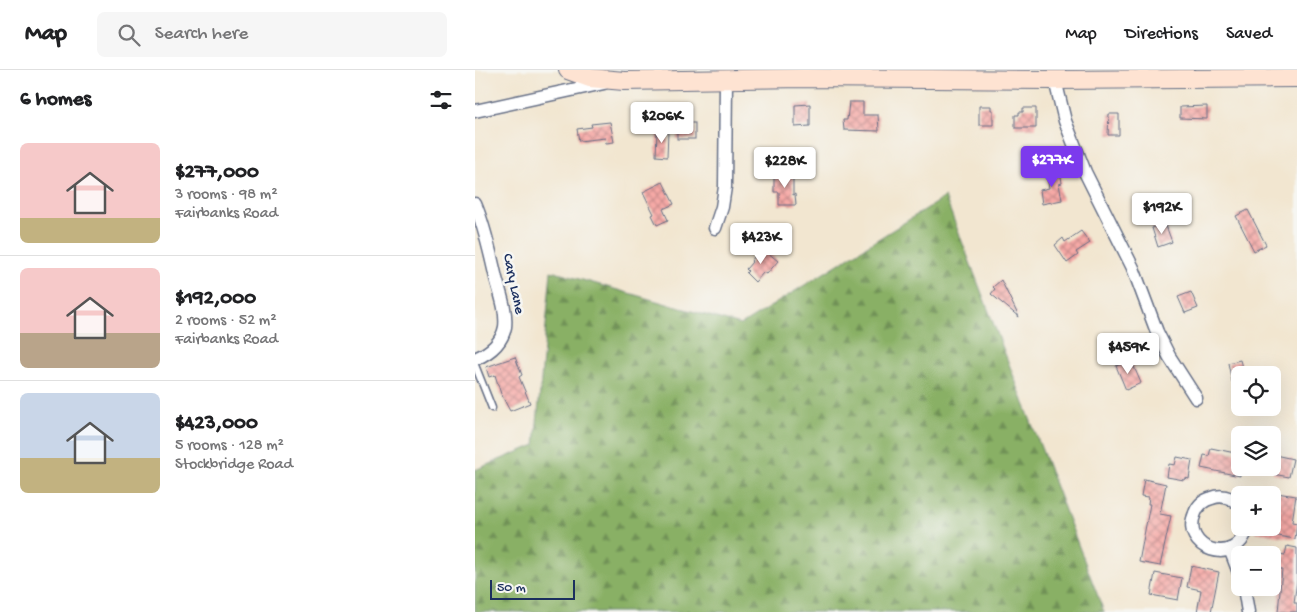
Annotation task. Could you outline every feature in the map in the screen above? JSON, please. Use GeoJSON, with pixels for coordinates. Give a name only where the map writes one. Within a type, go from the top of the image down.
{"type":"FeatureCollection","features":[{"type":"Feature","properties":{"kind":"main road"},"geometry":{"type":"LineString","coordinates":[[568,70],[591,78],[613,80],[709,75],[726,80],[1047,76],[1297,78]]}},
{"type":"Feature","properties":{"kind":"street"},"geometry":{"type":"LineString","coordinates":[[1047,76],[1085,172],[1133,268],[1157,332],[1169,356],[1195,398]]}},
{"type":"Feature","properties":{"kind":"street"},"geometry":{"type":"LineString","coordinates":[[475,111],[613,80]]}},
{"type":"Feature","properties":{"kind":"street"},"geometry":{"type":"LineString","coordinates":[[715,228],[722,206],[725,187],[726,80]]}},
{"type":"Feature","properties":{"kind":"street","name":"Cary Lane"},"geometry":{"type":"LineString","coordinates":[[475,204],[489,248],[503,304],[505,320],[503,334],[495,346],[489,352],[475,359]]}},
{"type":"Feature","properties":{"kind":"street"},"geometry":{"type":"LineString","coordinates":[[1231,499],[1227,497],[1214,497],[1201,503],[1194,515],[1193,529],[1195,535],[1203,546],[1217,551],[1230,549],[1241,541],[1243,536]]}},
{"type":"Feature","properties":{"kind":"street"},"geometry":{"type":"LineString","coordinates":[[1245,596],[1248,612]]}},
{"type":"Feature","properties":{"kind":"lane"},"geometry":{"type":"LineString","coordinates":[[475,365],[492,408]]}},
{"type":"Feature","properties":{"kind":"green space"},"geometry":{"type":"Polygon","coordinates":[[[945,197],[1104,612],[475,612],[475,470],[535,445],[551,271],[741,325],[945,197]]]}},
{"type":"Feature","properties":{"kind":"building"},"geometry":{"type":"Polygon","coordinates":[[[849,102],[863,102],[863,115],[878,115],[879,131],[844,130],[843,120],[847,120],[849,102]]]}},
{"type":"Feature","properties":{"kind":"building"},"geometry":{"type":"Polygon","coordinates":[[[810,104],[810,126],[795,127],[795,105],[810,104]]]}},
{"type":"Feature","properties":{"kind":"building"},"geometry":{"type":"Polygon","coordinates":[[[979,106],[991,106],[991,110],[993,110],[993,125],[979,125],[979,106]]]}},
{"type":"Feature","properties":{"kind":"building"},"geometry":{"type":"Polygon","coordinates":[[[1207,106],[1207,119],[1180,118],[1180,107],[1207,106]]]}},
{"type":"Feature","properties":{"kind":"building"},"geometry":{"type":"Polygon","coordinates":[[[1023,108],[1036,108],[1036,128],[1015,128],[1015,115],[1023,112],[1023,108]]]}},
{"type":"Feature","properties":{"kind":"building"},"geometry":{"type":"Polygon","coordinates":[[[1109,114],[1119,114],[1119,135],[1108,135],[1109,114]]]}},
{"type":"Feature","properties":{"kind":"building"},"geometry":{"type":"Polygon","coordinates":[[[610,122],[614,142],[606,143],[605,138],[579,141],[577,129],[592,127],[591,124],[610,122]]]}},
{"type":"Feature","properties":{"kind":"building"},"geometry":{"type":"Polygon","coordinates":[[[677,123],[695,123],[695,139],[677,139],[677,123]]]}},
{"type":"Feature","properties":{"kind":"building"},"geometry":{"type":"Polygon","coordinates":[[[657,131],[668,132],[667,157],[656,156],[657,131]]]}},
{"type":"Feature","properties":{"kind":"building"},"geometry":{"type":"Polygon","coordinates":[[[1060,170],[1062,183],[1059,184],[1062,200],[1042,204],[1040,190],[1049,188],[1046,172],[1060,170]]]}},
{"type":"Feature","properties":{"kind":"building"},"geometry":{"type":"Polygon","coordinates":[[[793,174],[793,195],[795,194],[796,205],[779,205],[779,192],[774,192],[774,175],[793,174]]]}},
{"type":"Feature","properties":{"kind":"building"},"geometry":{"type":"Polygon","coordinates":[[[663,182],[674,204],[663,209],[668,220],[657,225],[652,215],[654,214],[643,192],[663,182]]]}},
{"type":"Feature","properties":{"kind":"building"},"geometry":{"type":"Polygon","coordinates":[[[1248,210],[1266,245],[1254,251],[1236,216],[1248,210]]]}},
{"type":"Feature","properties":{"kind":"building"},"geometry":{"type":"Polygon","coordinates":[[[1165,223],[1172,242],[1158,247],[1152,228],[1165,223]]]}},
{"type":"Feature","properties":{"kind":"building"},"geometry":{"type":"Polygon","coordinates":[[[1081,231],[1090,243],[1076,252],[1078,255],[1067,263],[1055,245],[1063,238],[1065,242],[1081,231]]]}},
{"type":"Feature","properties":{"kind":"building"},"geometry":{"type":"Polygon","coordinates":[[[762,248],[778,261],[767,274],[764,272],[755,282],[746,273],[748,271],[746,269],[762,248]]]}},
{"type":"Feature","properties":{"kind":"building"},"geometry":{"type":"Polygon","coordinates":[[[1001,280],[1019,317],[991,294],[995,289],[993,287],[1001,280]]]}},
{"type":"Feature","properties":{"kind":"building"},"geometry":{"type":"Polygon","coordinates":[[[1191,292],[1198,308],[1185,313],[1178,297],[1191,292]]]}},
{"type":"Feature","properties":{"kind":"building"},"geometry":{"type":"Polygon","coordinates":[[[515,357],[522,375],[519,377],[530,403],[510,411],[501,394],[495,375],[489,377],[486,367],[515,357]]]}},
{"type":"Feature","properties":{"kind":"building"},"geometry":{"type":"Polygon","coordinates":[[[1131,360],[1141,383],[1126,390],[1116,366],[1131,360]]]}},
{"type":"Feature","properties":{"kind":"building"},"geometry":{"type":"Polygon","coordinates":[[[1240,360],[1242,366],[1231,366],[1231,377],[1228,363],[1240,360]]]}},
{"type":"Feature","properties":{"kind":"building"},"geometry":{"type":"Polygon","coordinates":[[[1211,448],[1231,452],[1231,474],[1201,468],[1204,455],[1209,456],[1211,448]]]}},
{"type":"Feature","properties":{"kind":"building"},"geometry":{"type":"Polygon","coordinates":[[[1281,456],[1293,459],[1289,477],[1281,476],[1281,456]]]}},
{"type":"Feature","properties":{"kind":"building"},"geometry":{"type":"Polygon","coordinates":[[[1177,457],[1192,460],[1189,479],[1167,477],[1169,464],[1175,465],[1177,457]]]}},
{"type":"Feature","properties":{"kind":"building"},"geometry":{"type":"Polygon","coordinates":[[[1144,479],[1166,484],[1160,514],[1171,516],[1160,566],[1139,562],[1150,504],[1148,504],[1149,497],[1141,496],[1144,479]]]}},
{"type":"Feature","properties":{"kind":"building"},"geometry":{"type":"Polygon","coordinates":[[[1281,494],[1296,496],[1292,522],[1297,523],[1295,539],[1278,536],[1281,536],[1281,494]]]}},
{"type":"Feature","properties":{"kind":"building"},"geometry":{"type":"Polygon","coordinates":[[[1287,546],[1297,548],[1297,580],[1294,603],[1297,603],[1297,612],[1278,612],[1281,596],[1281,554],[1285,555],[1287,546]]]}},
{"type":"Feature","properties":{"kind":"building"},"geometry":{"type":"Polygon","coordinates":[[[1191,566],[1219,572],[1211,612],[1197,612],[1201,590],[1187,587],[1191,566]]]}},
{"type":"Feature","properties":{"kind":"building"},"geometry":{"type":"Polygon","coordinates":[[[1155,573],[1182,578],[1178,600],[1151,595],[1155,573]]]}}]}
